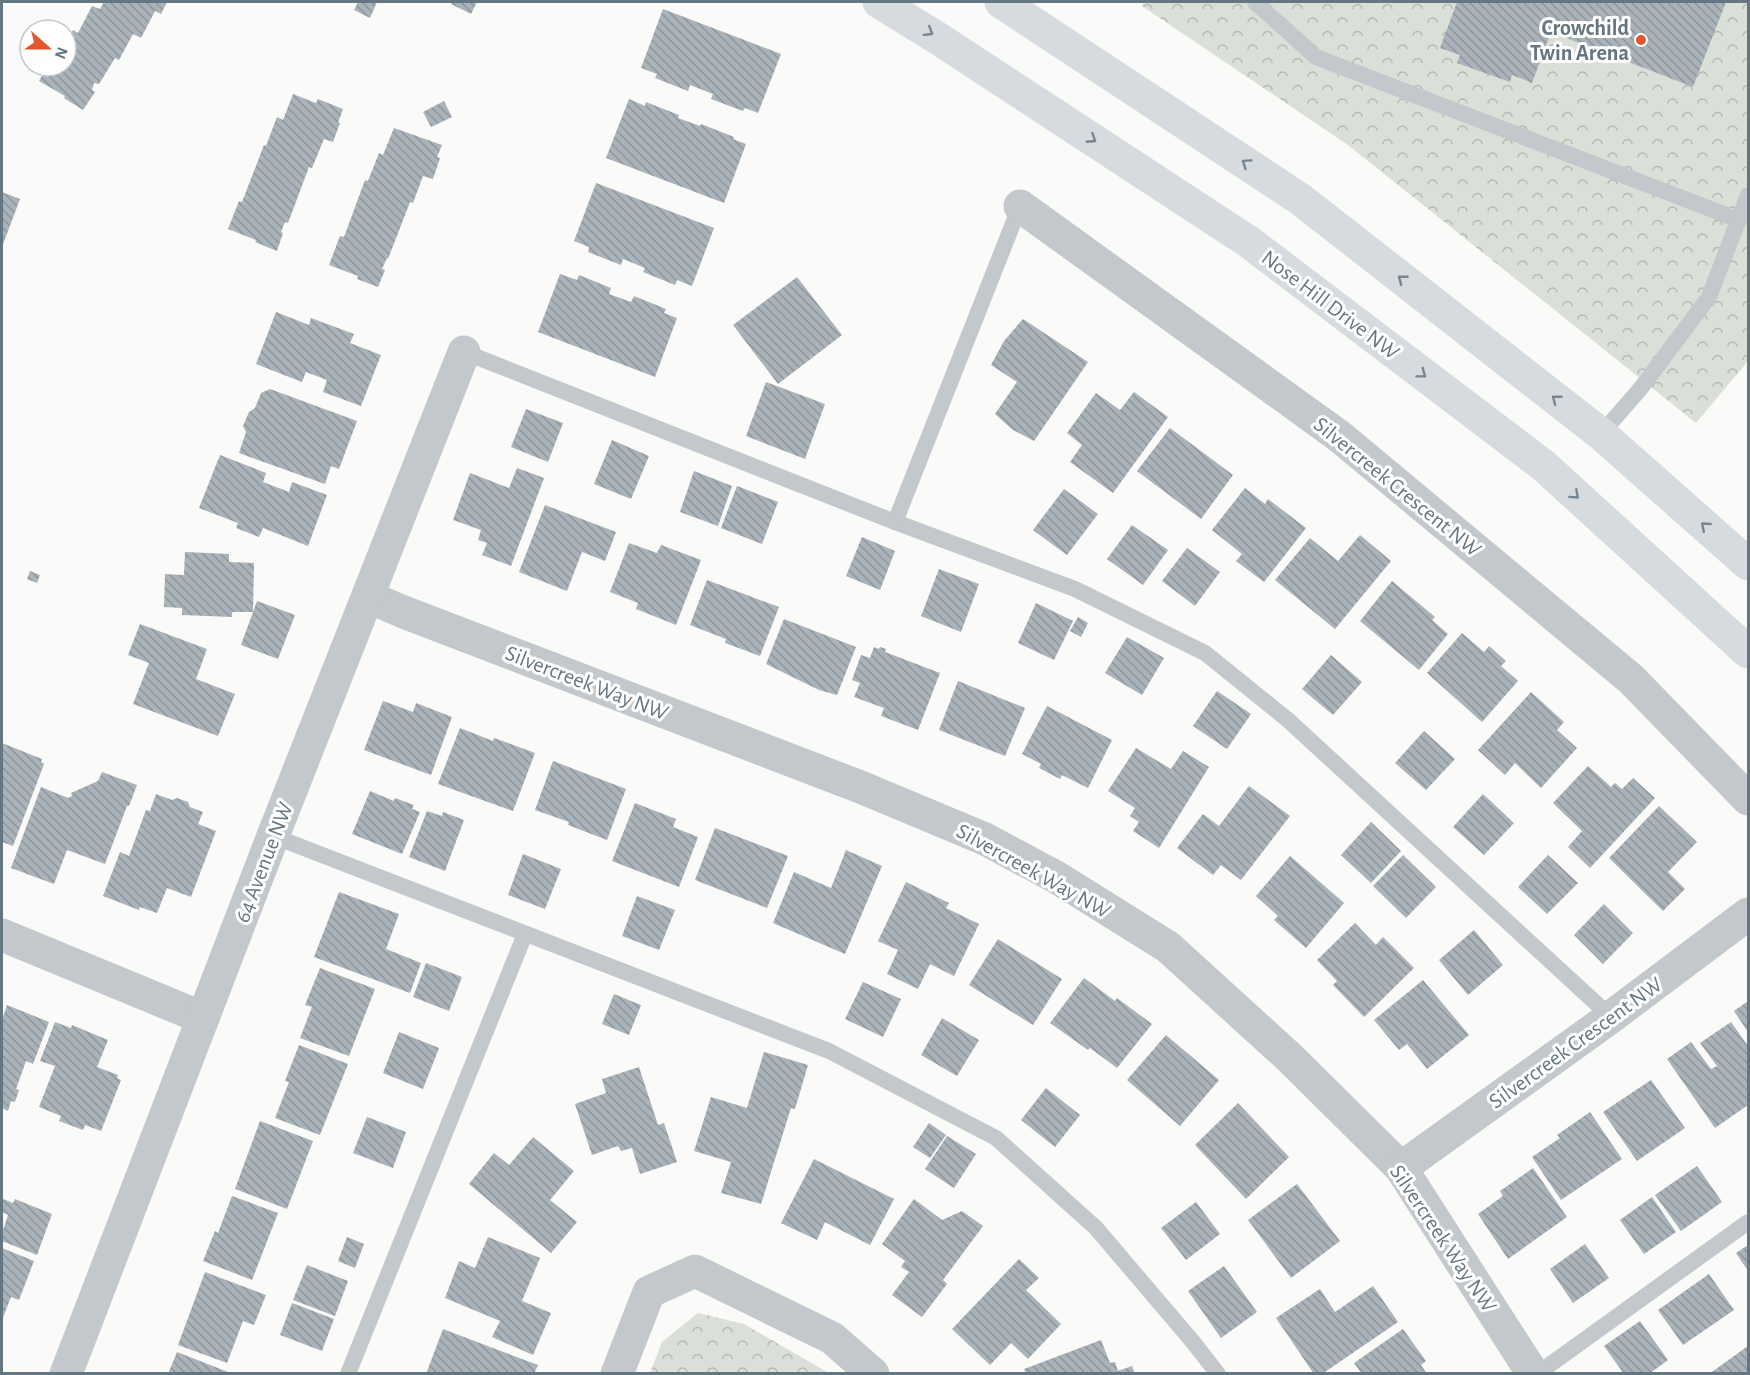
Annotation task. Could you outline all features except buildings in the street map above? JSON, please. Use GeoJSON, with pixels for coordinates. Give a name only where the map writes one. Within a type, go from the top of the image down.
{"type":"FeatureCollection","features":[{"type":"Feature","properties":{"kind":"main road","name":"Nose Hill Drive NW"},"geometry":{"type":"LineString","coordinates":[[879,2],[1249,242],[1544,466],[1749,652]]}},
{"type":"Feature","properties":{"kind":"main road"},"geometry":{"type":"LineString","coordinates":[[1001,2],[1300,199],[1600,434],[1749,564]]}},
{"type":"Feature","properties":{"kind":"street","name":"Silvercreek Crescent NW"},"geometry":{"type":"LineString","coordinates":[[1020,206],[1339,436],[1631,679],[1749,799]]}},
{"type":"Feature","properties":{"kind":"street","name":"64 Avenue NW"},"geometry":{"type":"LineString","coordinates":[[66,1374],[273,836],[464,352]]}},
{"type":"Feature","properties":{"kind":"street","name":"Silvercreek Way NW"},"geometry":{"type":"LineString","coordinates":[[369,597],[858,786],[985,839],[1056,877],[1168,947],[1290,1058],[1401,1168],[1535,1374]]}},
{"type":"Feature","properties":{"kind":"street","name":"Silvercreek Crescent NW"},"geometry":{"type":"LineString","coordinates":[[1401,1168],[1611,1017],[1749,914]]}},
{"type":"Feature","properties":{"kind":"street"},"geometry":{"type":"LineString","coordinates":[[2,935],[203,1018]]}},
{"type":"Feature","properties":{"kind":"street"},"geometry":{"type":"LineString","coordinates":[[617,1374],[649,1292],[695,1271],[832,1338],[873,1374]]}},
{"type":"Feature","properties":{"kind":"lane"},"geometry":{"type":"LineString","coordinates":[[1255,2],[1316,57],[1739,220]]}},
{"type":"Feature","properties":{"kind":"lane"},"geometry":{"type":"LineString","coordinates":[[1600,434],[1641,388],[1709,297],[1749,195]]}},
{"type":"Feature","properties":{"kind":"lane"},"geometry":{"type":"LineString","coordinates":[[895,522],[1020,206]]}},
{"type":"Feature","properties":{"kind":"lane"},"geometry":{"type":"LineString","coordinates":[[464,352],[895,522],[1075,589],[1205,653],[1288,720],[1611,1017]]}},
{"type":"Feature","properties":{"kind":"lane"},"geometry":{"type":"LineString","coordinates":[[273,836],[829,1051],[996,1138],[1096,1228],[1218,1374]]}},
{"type":"Feature","properties":{"kind":"lane"},"geometry":{"type":"LineString","coordinates":[[348,1374],[525,934]]}},
{"type":"Feature","properties":{"kind":"lane"},"geometry":{"type":"LineString","coordinates":[[1535,1374],[1749,1222]]}},
{"type":"Feature","properties":{"kind":"green space"},"geometry":{"type":"Polygon","coordinates":[[[1144,2],[1748,2],[1748,361],[1696,423],[1348,145],[1142,6],[1144,2]]]}},
{"type":"Feature","properties":{"kind":"green space"},"geometry":{"type":"Polygon","coordinates":[[[698,1313],[744,1324],[829,1373],[650,1373],[662,1342],[698,1313]]]}},
{"type":"Feature","properties":{"kind":"place","name":"Crowchild Twin Arena"},"geometry":{"type":"Point","coordinates":[1641,40]}}]}
